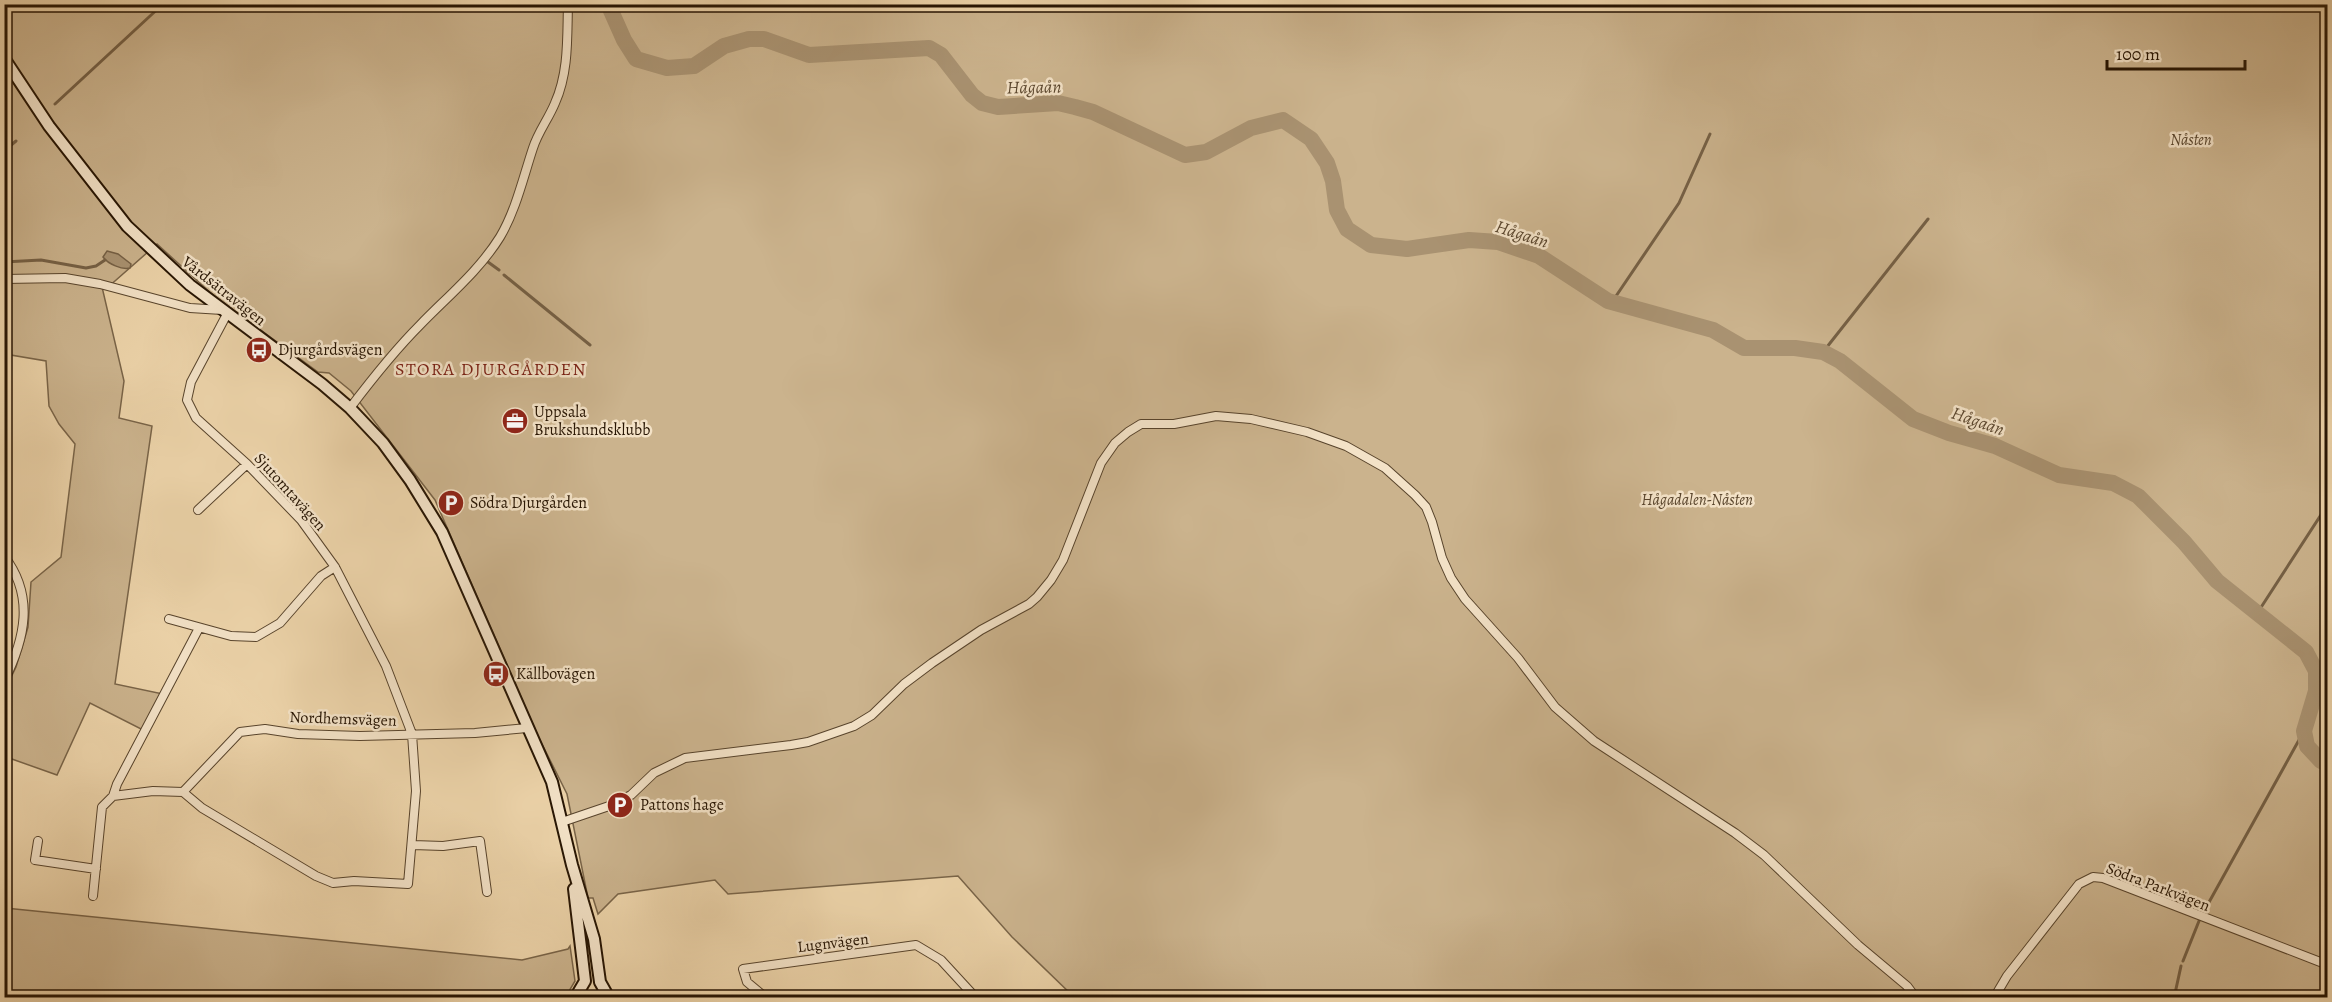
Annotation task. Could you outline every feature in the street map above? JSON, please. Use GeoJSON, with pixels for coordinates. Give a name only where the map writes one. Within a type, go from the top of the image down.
{"type":"FeatureCollection","features":[{"type":"Feature","properties":{"kind":"street"},"geometry":{"type":"LineString","coordinates":[[350,408],[379,370],[410,335],[473,272],[500,237],[514,209],[534,144],[556,102],[563,80],[568,4]]}},
{"type":"Feature","properties":{"kind":"street","name":"Vårdsätravägen"},"geometry":{"type":"LineString","coordinates":[[4,58],[49,126],[128,226],[190,285],[322,384],[350,408],[410,480],[442,532],[552,782],[572,865],[594,939],[600,982],[607,994]]}},
{"type":"Feature","properties":{"kind":"street"},"geometry":{"type":"LineString","coordinates":[[4,279],[65,278],[100,284],[190,308],[224,312]]}},
{"type":"Feature","properties":{"kind":"street","name":"Sjutomtavägen"},"geometry":{"type":"LineString","coordinates":[[224,312],[191,382],[187,400],[196,418],[246,464],[301,520],[335,567],[386,666],[412,734]]}},
{"type":"Feature","properties":{"kind":"street"},"geometry":{"type":"LineString","coordinates":[[562,822],[612,805],[630,795],[654,773],[685,758],[800,744],[854,726],[872,715],[904,684],[932,663],[981,630],[1029,604],[1037,597],[1063,560],[1101,463],[1116,443],[1128,432],[1141,424],[1174,424],[1216,416],[1251,418],[1307,432],[1346,446],[1385,468],[1426,507],[1442,558],[1451,578],[1465,599],[1518,658],[1555,707],[1594,741],[1736,833],[1764,855],[1858,945],[1907,986],[1916,998]]}},
{"type":"Feature","properties":{"kind":"street"},"geometry":{"type":"LineString","coordinates":[[198,510],[246,464]]}},
{"type":"Feature","properties":{"kind":"street"},"geometry":{"type":"LineString","coordinates":[[4,555],[15,572],[21,590],[25,623],[4,681]]}},
{"type":"Feature","properties":{"kind":"street"},"geometry":{"type":"LineString","coordinates":[[169,619],[231,636],[256,637],[280,623],[321,576],[335,567]]}},
{"type":"Feature","properties":{"kind":"street"},"geometry":{"type":"LineString","coordinates":[[93,896],[102,807],[113,796],[117,784],[199,628]]}},
{"type":"Feature","properties":{"kind":"street","name":"Nordhemsvägen"},"geometry":{"type":"LineString","coordinates":[[183,792],[240,732],[265,729],[298,734],[360,736],[475,733],[527,728]]}},
{"type":"Feature","properties":{"kind":"street"},"geometry":{"type":"LineString","coordinates":[[113,796],[153,791],[183,792],[202,808],[253,837],[292,864],[333,883],[354,881],[408,884],[416,791],[412,734]]}},
{"type":"Feature","properties":{"kind":"street"},"geometry":{"type":"LineString","coordinates":[[38,841],[35,860],[96,869]]}},
{"type":"Feature","properties":{"kind":"street"},"geometry":{"type":"LineString","coordinates":[[412,845],[442,846],[480,841],[487,892]]}},
{"type":"Feature","properties":{"kind":"street","name":"Vårdsätravägen"},"geometry":{"type":"LineString","coordinates":[[572,865],[585,981],[577,994]]}},
{"type":"Feature","properties":{"kind":"street","name":"Södra Parkvägen"},"geometry":{"type":"LineString","coordinates":[[1994,998],[2007,976],[2079,884],[2093,877],[2103,878],[2137,890],[2181,910],[2328,965]]}},
{"type":"Feature","properties":{"kind":"street","name":"Lugnvägen"},"geometry":{"type":"LineString","coordinates":[[766,998],[747,982],[743,969],[916,945],[941,960],[976,998]]}},
{"type":"Feature","properties":{"kind":"street"},"geometry":{"type":"LineString","coordinates":[[577,994],[593,986],[607,994]]}},
{"type":"Feature","properties":{"kind":"green space","name":"Hågadalen-Nåsten"},"geometry":{"type":"Polygon","coordinates":[[[5,5],[2327,5],[2327,997],[1075,998],[1012,937],[958,876],[728,894],[715,880],[618,894],[598,914],[593,898],[588,898],[567,794],[538,736],[435,500],[351,391],[329,373],[318,372],[214,296],[157,244],[107,288],[102,287],[124,381],[119,418],[152,426],[115,684],[163,694],[145,731],[90,703],[57,775],[9,758],[5,768],[4,692],[16,667],[28,627],[31,582],[61,557],[75,444],[59,424],[49,406],[46,361],[5,354],[5,5]]]}},
{"type":"Feature","properties":{"kind":"green space"},"geometry":{"type":"Polygon","coordinates":[[[5,908],[522,960],[568,949],[570,946],[575,981],[565,998],[5,997],[5,908]]]}},
{"type":"Feature","properties":{"kind":"shaded area"},"geometry":{"type":"Polygon","coordinates":[[[107,251],[118,254],[131,264],[130,268],[119,267],[108,262],[103,257],[107,251]]]}},
{"type":"Feature","properties":{"kind":"waterway"},"geometry":{"type":"LineString","coordinates":[[55,104],[163,4]]}},
{"type":"Feature","properties":{"kind":"waterway","name":"Hågaån"},"geometry":{"type":"LineString","coordinates":[[608,4],[624,40],[636,59],[667,68],[694,66],[724,46],[749,39],[764,39],[809,55],[929,48],[941,55],[972,95],[982,103],[998,107],[1058,103],[1075,107],[1093,112],[1185,155],[1206,152],[1251,128],[1283,120],[1311,139],[1327,163],[1333,181],[1337,210],[1347,229],[1371,245],[1407,249],[1469,240],[1498,242],[1539,256],[1608,301],[1713,330],[1744,348],[1795,348],[1823,352],[1840,361],[1913,419],[1949,433],[1995,446],[2059,475],[2113,483],[2138,496],[2184,542],[2217,581],[2306,652],[2316,671],[2316,691],[2304,731],[2307,746],[2321,761],[2328,763]]}},
{"type":"Feature","properties":{"kind":"waterway"},"geometry":{"type":"LineString","coordinates":[[1612,302],[1679,203],[1710,134]]}},
{"type":"Feature","properties":{"kind":"waterway"},"geometry":{"type":"LineString","coordinates":[[4,151],[16,141]]}},
{"type":"Feature","properties":{"kind":"waterway"},"geometry":{"type":"LineString","coordinates":[[1823,352],[1928,219]]}},
{"type":"Feature","properties":{"kind":"waterway"},"geometry":{"type":"LineString","coordinates":[[4,262],[41,260],[86,268],[96,266],[105,260]]}},
{"type":"Feature","properties":{"kind":"waterway"},"geometry":{"type":"LineString","coordinates":[[488,262],[499,270]]}},
{"type":"Feature","properties":{"kind":"waterway"},"geometry":{"type":"LineString","coordinates":[[504,275],[590,345]]}},
{"type":"Feature","properties":{"kind":"waterway"},"geometry":{"type":"LineString","coordinates":[[2258,612],[2328,504]]}},
{"type":"Feature","properties":{"kind":"waterway"},"geometry":{"type":"LineString","coordinates":[[2316,671],[2328,652]]}},
{"type":"Feature","properties":{"kind":"waterway"},"geometry":{"type":"LineString","coordinates":[[2203,913],[2304,731]]}},
{"type":"Feature","properties":{"kind":"waterway"},"geometry":{"type":"LineString","coordinates":[[2183,961],[2199,921]]}},
{"type":"Feature","properties":{"kind":"waterway"},"geometry":{"type":"LineString","coordinates":[[2174,998],[2181,966]]}},
{"type":"Feature","properties":{"kind":"place","name":"Djurgårdsvägen"},"geometry":{"type":"Point","coordinates":[259,350]}},
{"type":"Feature","properties":{"kind":"place","name":"Uppsala Brukshundsklubb"},"geometry":{"type":"Point","coordinates":[515,421]}},
{"type":"Feature","properties":{"kind":"place","name":"Södra Djurgården"},"geometry":{"type":"Point","coordinates":[451,503]}},
{"type":"Feature","properties":{"kind":"place","name":"Källbovägen"},"geometry":{"type":"Point","coordinates":[496,674]}},
{"type":"Feature","properties":{"kind":"place","name":"Pattons hage"},"geometry":{"type":"Point","coordinates":[620,805]}},
{"type":"Feature","properties":{"kind":"district","name":"STORA DJURGÅRDEN"},"geometry":{"type":"Point","coordinates":[491,369]}},
{"type":"Feature","properties":{"kind":"park label","name":"Nåsten"},"geometry":{"type":"Point","coordinates":[2191,140]}}]}
